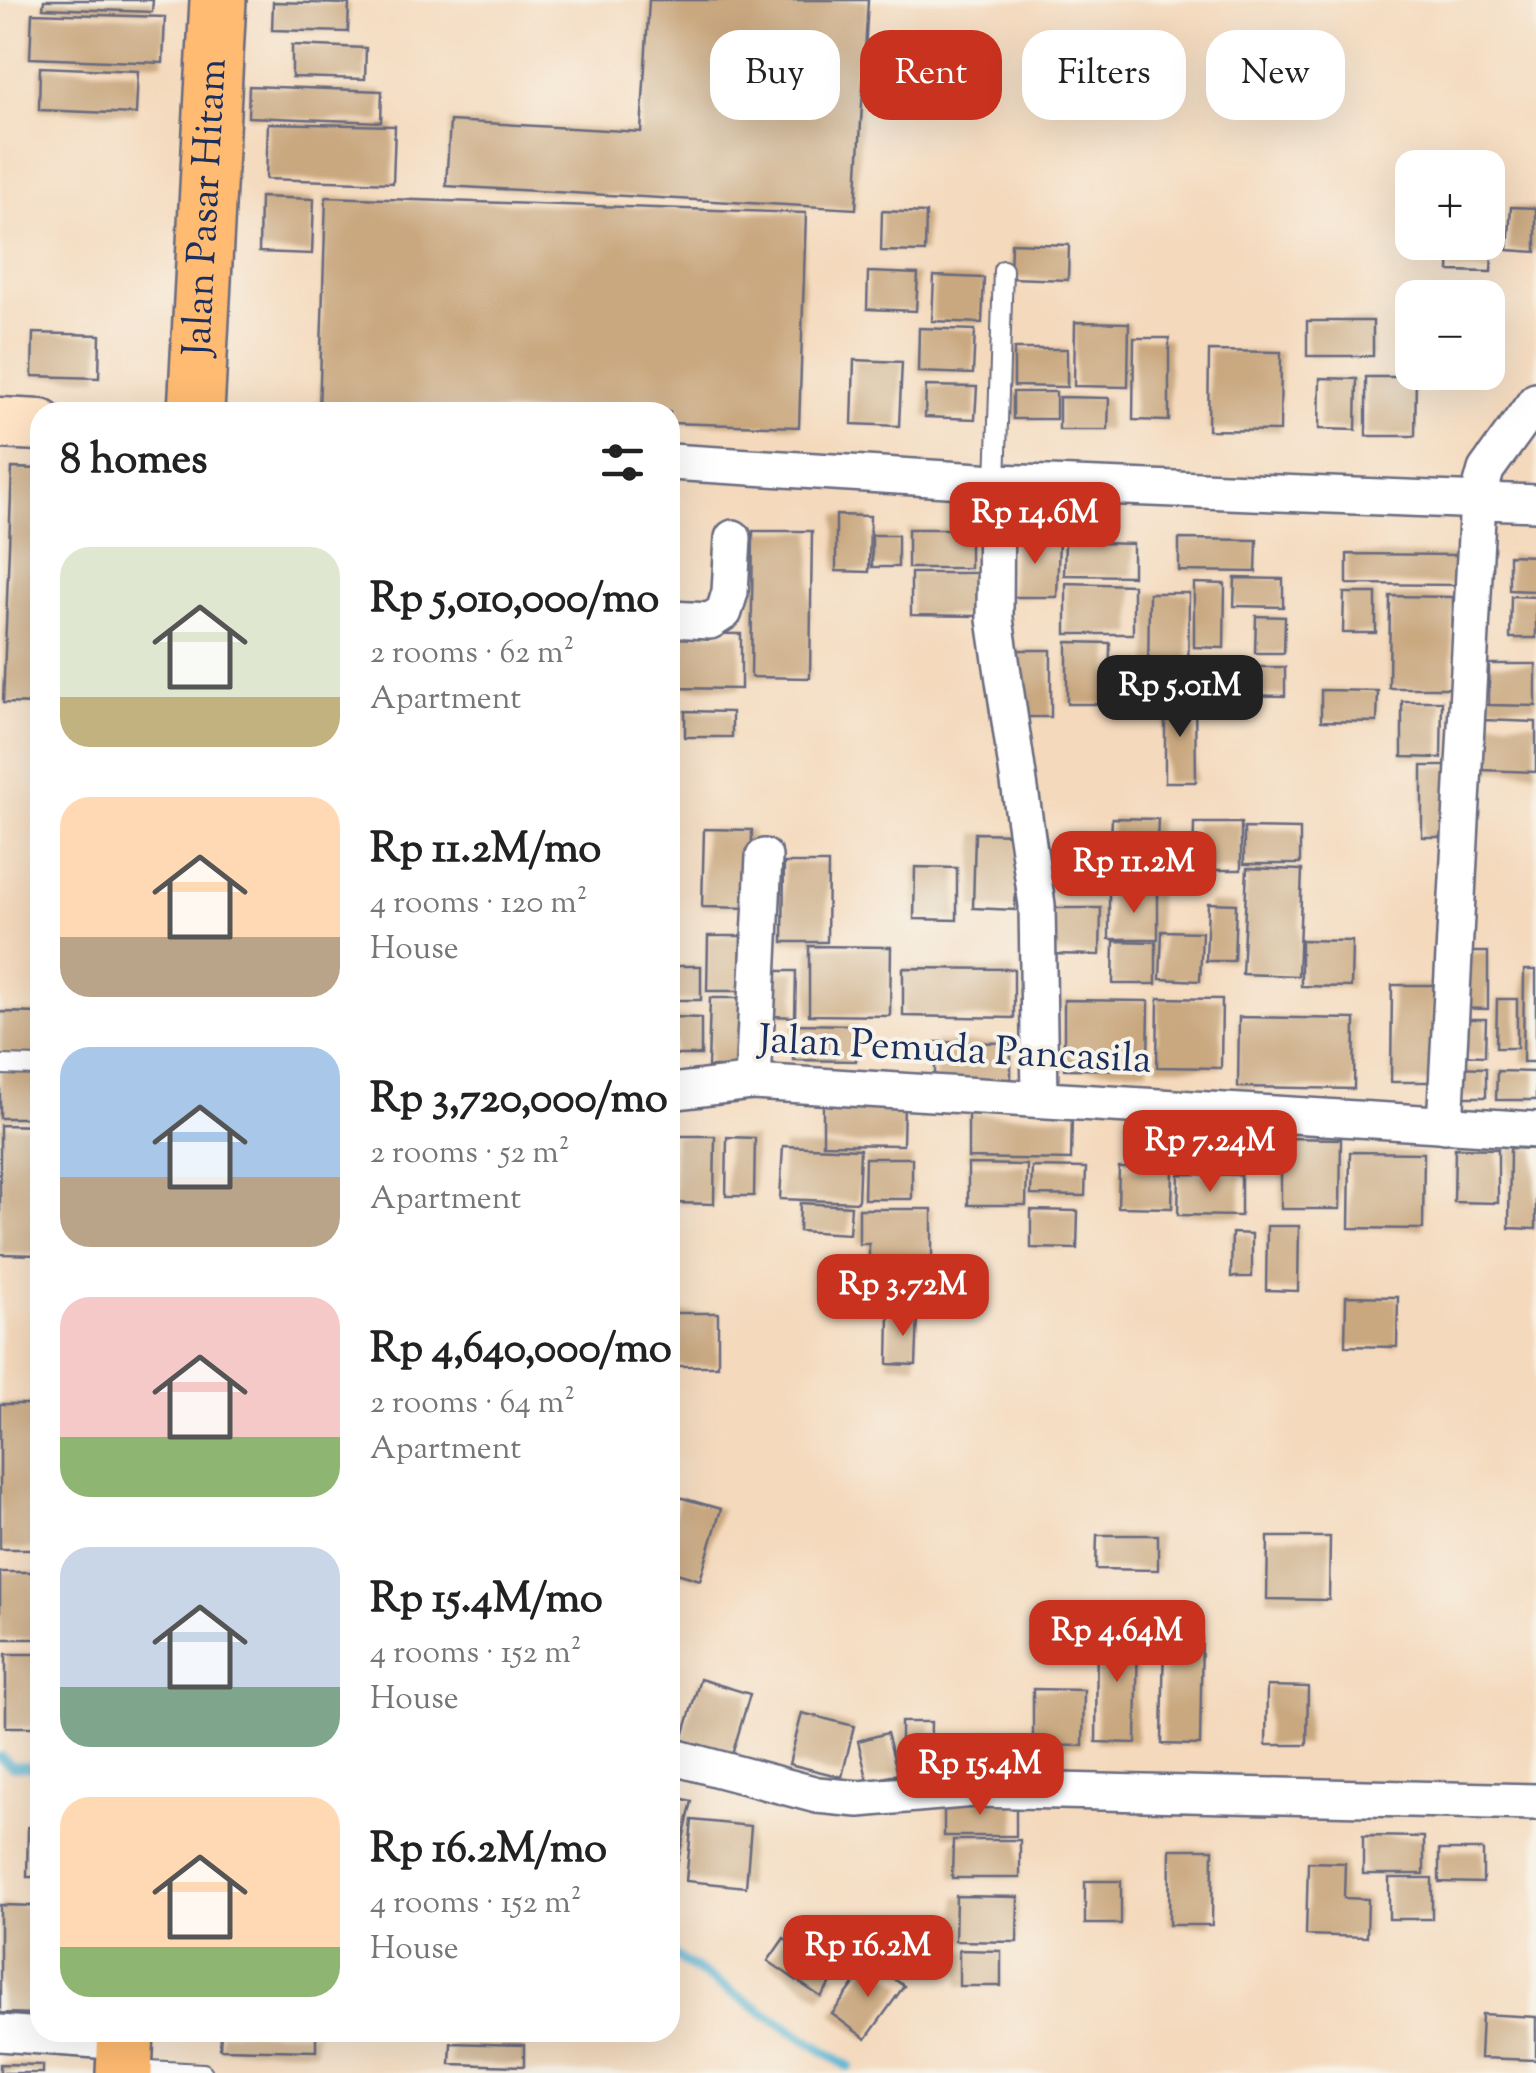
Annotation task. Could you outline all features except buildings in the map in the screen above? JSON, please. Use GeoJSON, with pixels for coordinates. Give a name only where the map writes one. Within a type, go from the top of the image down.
{"type":"FeatureCollection","features":[{"type":"Feature","properties":{"kind":"main road","name":"Jalan Pasar Hitam"},"geometry":{"type":"LineString","coordinates":[[197,402],[218,0]]}},
{"type":"Feature","properties":{"kind":"main road"},"geometry":{"type":"LineString","coordinates":[[0,423],[30,425]]}},
{"type":"Feature","properties":{"kind":"street"},"geometry":{"type":"LineString","coordinates":[[1445,1125],[1478,499],[1486,470],[1536,401]]}},
{"type":"Feature","properties":{"kind":"street"},"geometry":{"type":"LineString","coordinates":[[680,463],[996,482],[1536,503]]}},
{"type":"Feature","properties":{"kind":"street"},"geometry":{"type":"LineString","coordinates":[[996,482],[995,619],[1037,905],[1040,1098]]}},
{"type":"Feature","properties":{"kind":"street"},"geometry":{"type":"LineString","coordinates":[[680,620],[710,621],[724,612],[730,592],[733,538]]}},
{"type":"Feature","properties":{"kind":"street"},"geometry":{"type":"LineString","coordinates":[[752,1082],[764,858]]}},
{"type":"Feature","properties":{"kind":"street","name":"Jalan Pemuda Pancasila"},"geometry":{"type":"LineString","coordinates":[[680,1091],[752,1082],[1536,1130]]}},
{"type":"Feature","properties":{"kind":"street"},"geometry":{"type":"LineString","coordinates":[[680,1759],[817,1795],[859,1799],[974,1789],[1536,1802]]}},
{"type":"Feature","properties":{"kind":"street"},"geometry":{"type":"LineString","coordinates":[[0,2033],[30,2038]]}},
{"type":"Feature","properties":{"kind":"street"},"geometry":{"type":"LineString","coordinates":[[54,2042],[125,2054]]}},
{"type":"Feature","properties":{"kind":"lane"},"geometry":{"type":"LineString","coordinates":[[996,482],[1002,270]]}},
{"type":"Feature","properties":{"kind":"lane"},"geometry":{"type":"LineString","coordinates":[[0,1065],[30,1066]]}},
{"type":"Feature","properties":{"kind":"lane"},"geometry":{"type":"LineString","coordinates":[[125,2054],[203,2073]]}},
{"type":"Feature","properties":{"kind":"waterway"},"geometry":{"type":"LineString","coordinates":[[0,1757],[12,1766],[30,1767]]}},
{"type":"Feature","properties":{"kind":"waterway"},"geometry":{"type":"LineString","coordinates":[[680,1959],[849,2067]]}}]}
